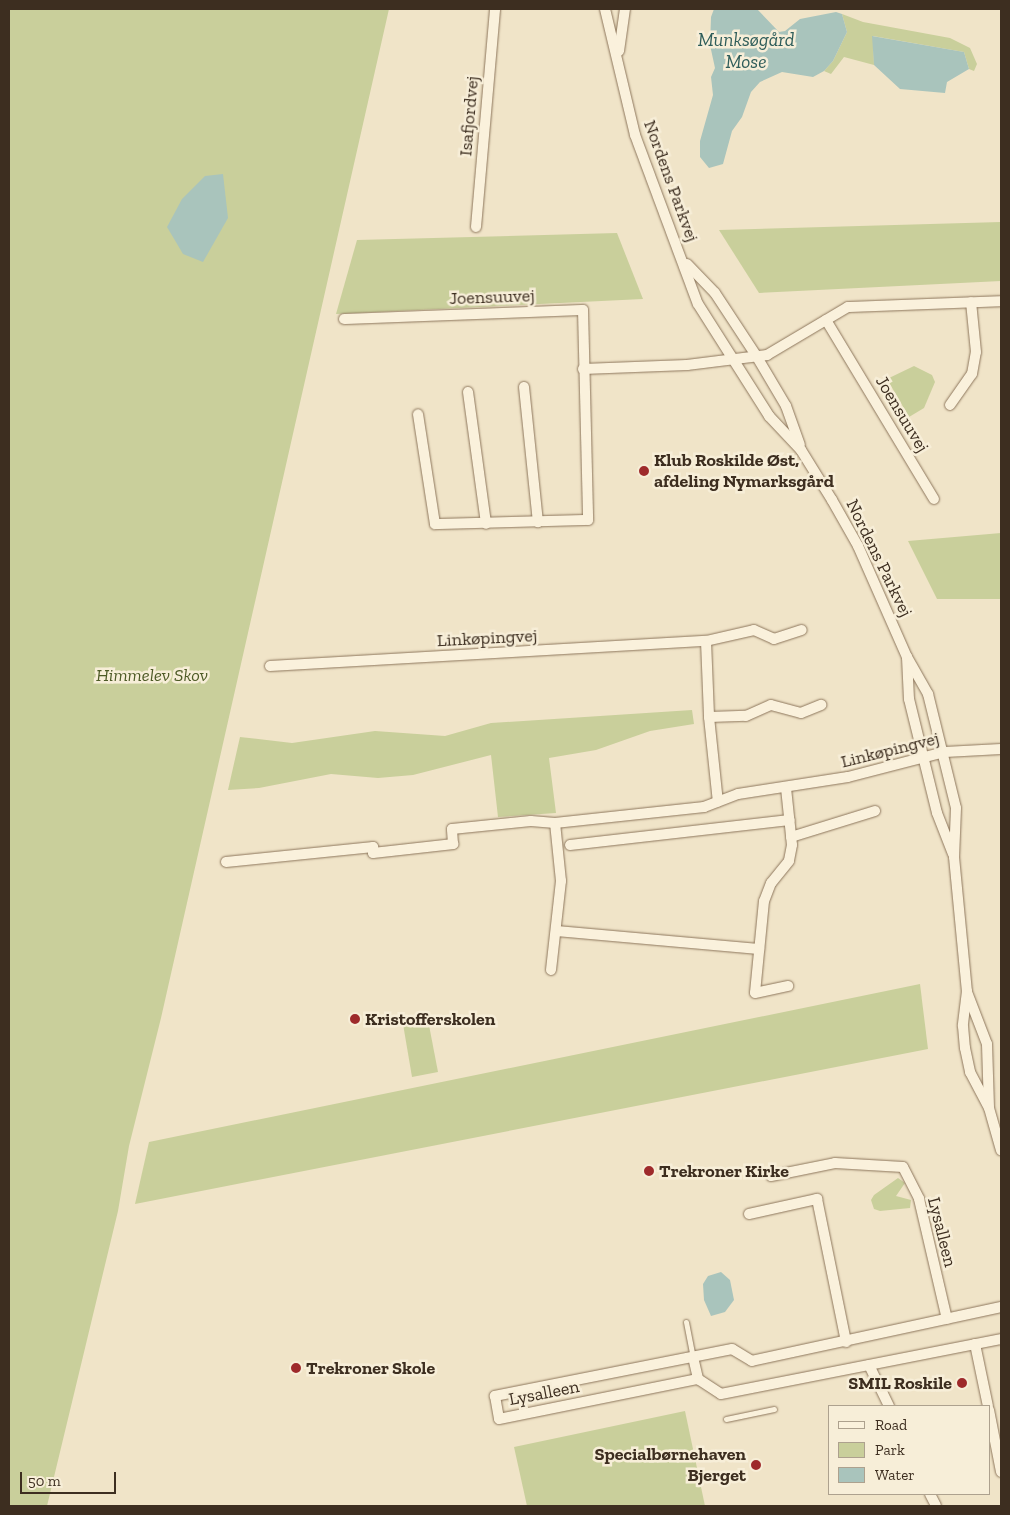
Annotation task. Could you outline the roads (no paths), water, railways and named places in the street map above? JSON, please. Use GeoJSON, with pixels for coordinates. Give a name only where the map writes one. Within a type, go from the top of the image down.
{"type":"FeatureCollection","features":[{"type":"Feature","properties":{"kind":"street","name":"Isafjordvej"},"geometry":{"type":"LineString","coordinates":[[476,227],[495,9]]}},
{"type":"Feature","properties":{"kind":"street","name":"Nordens Parkvej"},"geometry":{"type":"LineString","coordinates":[[606,9],[619,55],[637,143],[659,208],[683,259],[698,304],[769,416],[801,450]]}},
{"type":"Feature","properties":{"kind":"street","name":"Nordens Parkvej"},"geometry":{"type":"LineString","coordinates":[[619,55],[625,9]]}},
{"type":"Feature","properties":{"kind":"street","name":"Nordens Parkvej"},"geometry":{"type":"LineString","coordinates":[[683,259],[715,293],[757,357],[786,406],[801,450],[858,546],[906,657],[928,694],[945,752],[956,808],[954,857],[967,991],[963,1026],[965,1048],[970,1072],[989,1108],[1001,1150]]}},
{"type":"Feature","properties":{"kind":"street"},"geometry":{"type":"LineString","coordinates":[[583,369],[687,365],[767,355],[848,307],[1001,301]]}},
{"type":"Feature","properties":{"kind":"street"},"geometry":{"type":"LineString","coordinates":[[950,404],[972,374],[976,352],[971,302]]}},
{"type":"Feature","properties":{"kind":"street","name":"Joensuuvej"},"geometry":{"type":"LineString","coordinates":[[344,319],[583,310],[588,520],[434,524],[418,414]]}},
{"type":"Feature","properties":{"kind":"street","name":"Joensuuvej"},"geometry":{"type":"LineString","coordinates":[[826,320],[934,499]]}},
{"type":"Feature","properties":{"kind":"street"},"geometry":{"type":"LineString","coordinates":[[524,387],[538,522]]}},
{"type":"Feature","properties":{"kind":"street"},"geometry":{"type":"LineString","coordinates":[[468,392],[486,524]]}},
{"type":"Feature","properties":{"kind":"street","name":"Linkøpingvej"},"geometry":{"type":"LineString","coordinates":[[270,666],[706,641],[754,630],[774,638],[802,630]]}},
{"type":"Feature","properties":{"kind":"street"},"geometry":{"type":"LineString","coordinates":[[706,641],[709,717],[718,802]]}},
{"type":"Feature","properties":{"kind":"street","name":"Nordens Parkvej"},"geometry":{"type":"LineString","coordinates":[[906,657],[909,699],[937,813],[954,857]]}},
{"type":"Feature","properties":{"kind":"street"},"geometry":{"type":"LineString","coordinates":[[709,717],[746,716],[770,705],[801,713],[821,705]]}},
{"type":"Feature","properties":{"kind":"street","name":"Linkøpingvej"},"geometry":{"type":"LineString","coordinates":[[226,862],[372,847],[373,853],[453,844],[452,829],[531,821],[555,823],[704,807],[738,794],[848,777],[945,752],[1001,750]]}},
{"type":"Feature","properties":{"kind":"street"},"geometry":{"type":"LineString","coordinates":[[786,788],[791,837],[788,861],[771,883],[764,901],[754,992],[788,986]]}},
{"type":"Feature","properties":{"kind":"street"},"geometry":{"type":"LineString","coordinates":[[791,837],[874,811]]}},
{"type":"Feature","properties":{"kind":"street"},"geometry":{"type":"LineString","coordinates":[[570,845],[790,820]]}},
{"type":"Feature","properties":{"kind":"street"},"geometry":{"type":"LineString","coordinates":[[551,970],[561,881],[555,823]]}},
{"type":"Feature","properties":{"kind":"street"},"geometry":{"type":"LineString","coordinates":[[556,931],[759,949]]}},
{"type":"Feature","properties":{"kind":"street","name":"Nordens Parkvej"},"geometry":{"type":"LineString","coordinates":[[967,991],[987,1044],[989,1108]]}},
{"type":"Feature","properties":{"kind":"street","name":"Lysalleen"},"geometry":{"type":"LineString","coordinates":[[771,1176],[835,1163],[902,1168],[919,1199],[947,1319]]}},
{"type":"Feature","properties":{"kind":"street"},"geometry":{"type":"LineString","coordinates":[[748,1214],[816,1199],[846,1342]]}},
{"type":"Feature","properties":{"kind":"street","name":"Lysalleen"},"geometry":{"type":"LineString","coordinates":[[698,1379],[499,1419],[495,1396],[732,1349],[752,1361],[1001,1307]]}},
{"type":"Feature","properties":{"kind":"street"},"geometry":{"type":"LineString","coordinates":[[693,1357],[698,1379],[721,1394],[1001,1339]]}},
{"type":"Feature","properties":{"kind":"street"},"geometry":{"type":"LineString","coordinates":[[975,1344],[988,1405]]}},
{"type":"Feature","properties":{"kind":"street"},"geometry":{"type":"LineString","coordinates":[[869,1365],[889,1405]]}},
{"type":"Feature","properties":{"kind":"street"},"geometry":{"type":"LineString","coordinates":[[990,1415],[1001,1472]]}},
{"type":"Feature","properties":{"kind":"lane"},"geometry":{"type":"LineString","coordinates":[[686,1322],[693,1357]]}},
{"type":"Feature","properties":{"kind":"lane"},"geometry":{"type":"LineString","coordinates":[[726,1419],[774,1409]]}},
{"type":"Feature","properties":{"kind":"water","name":"Munksøgård Mose"},"geometry":{"type":"Polygon","coordinates":[[[714,9],[757,9],[779,32],[785,31],[800,19],[836,12],[842,14],[847,32],[833,61],[824,71],[813,77],[782,72],[760,82],[751,92],[742,117],[732,131],[723,164],[709,168],[700,157],[700,141],[713,95],[711,77],[715,68],[710,45],[711,17],[714,9]]]}},
{"type":"Feature","properties":{"kind":"water"},"geometry":{"type":"Polygon","coordinates":[[[872,36],[964,52],[969,69],[947,82],[945,93],[900,89],[874,65],[872,36]]]}},
{"type":"Feature","properties":{"kind":"water"},"geometry":{"type":"Polygon","coordinates":[[[223,174],[228,218],[203,262],[183,254],[167,227],[182,199],[205,176],[223,174]]]}},
{"type":"Feature","properties":{"kind":"water"},"geometry":{"type":"Polygon","coordinates":[[[721,1272],[730,1280],[734,1300],[725,1312],[711,1316],[704,1300],[703,1284],[708,1276],[721,1272]]]}},
{"type":"Feature","properties":{"kind":"place","name":"Klub Roskilde Øst, afdeling Nymarksgård"},"geometry":{"type":"Point","coordinates":[644,471]}},
{"type":"Feature","properties":{"kind":"place","name":"Kristofferskolen"},"geometry":{"type":"Point","coordinates":[355,1019]}},
{"type":"Feature","properties":{"kind":"place","name":"Trekroner Kirke"},"geometry":{"type":"Point","coordinates":[649,1171]}},
{"type":"Feature","properties":{"kind":"place","name":"Trekroner Skole"},"geometry":{"type":"Point","coordinates":[296,1368]}},
{"type":"Feature","properties":{"kind":"place","name":"SMIL Roskile"},"geometry":{"type":"Point","coordinates":[962,1383]}},
{"type":"Feature","properties":{"kind":"place","name":"Specialbørnehaven Bjerget"},"geometry":{"type":"Point","coordinates":[756,1465]}},
{"type":"Feature","properties":{"kind":"park label","name":"Himmelev Skov"},"geometry":{"type":"Point","coordinates":[152,675]}}]}
